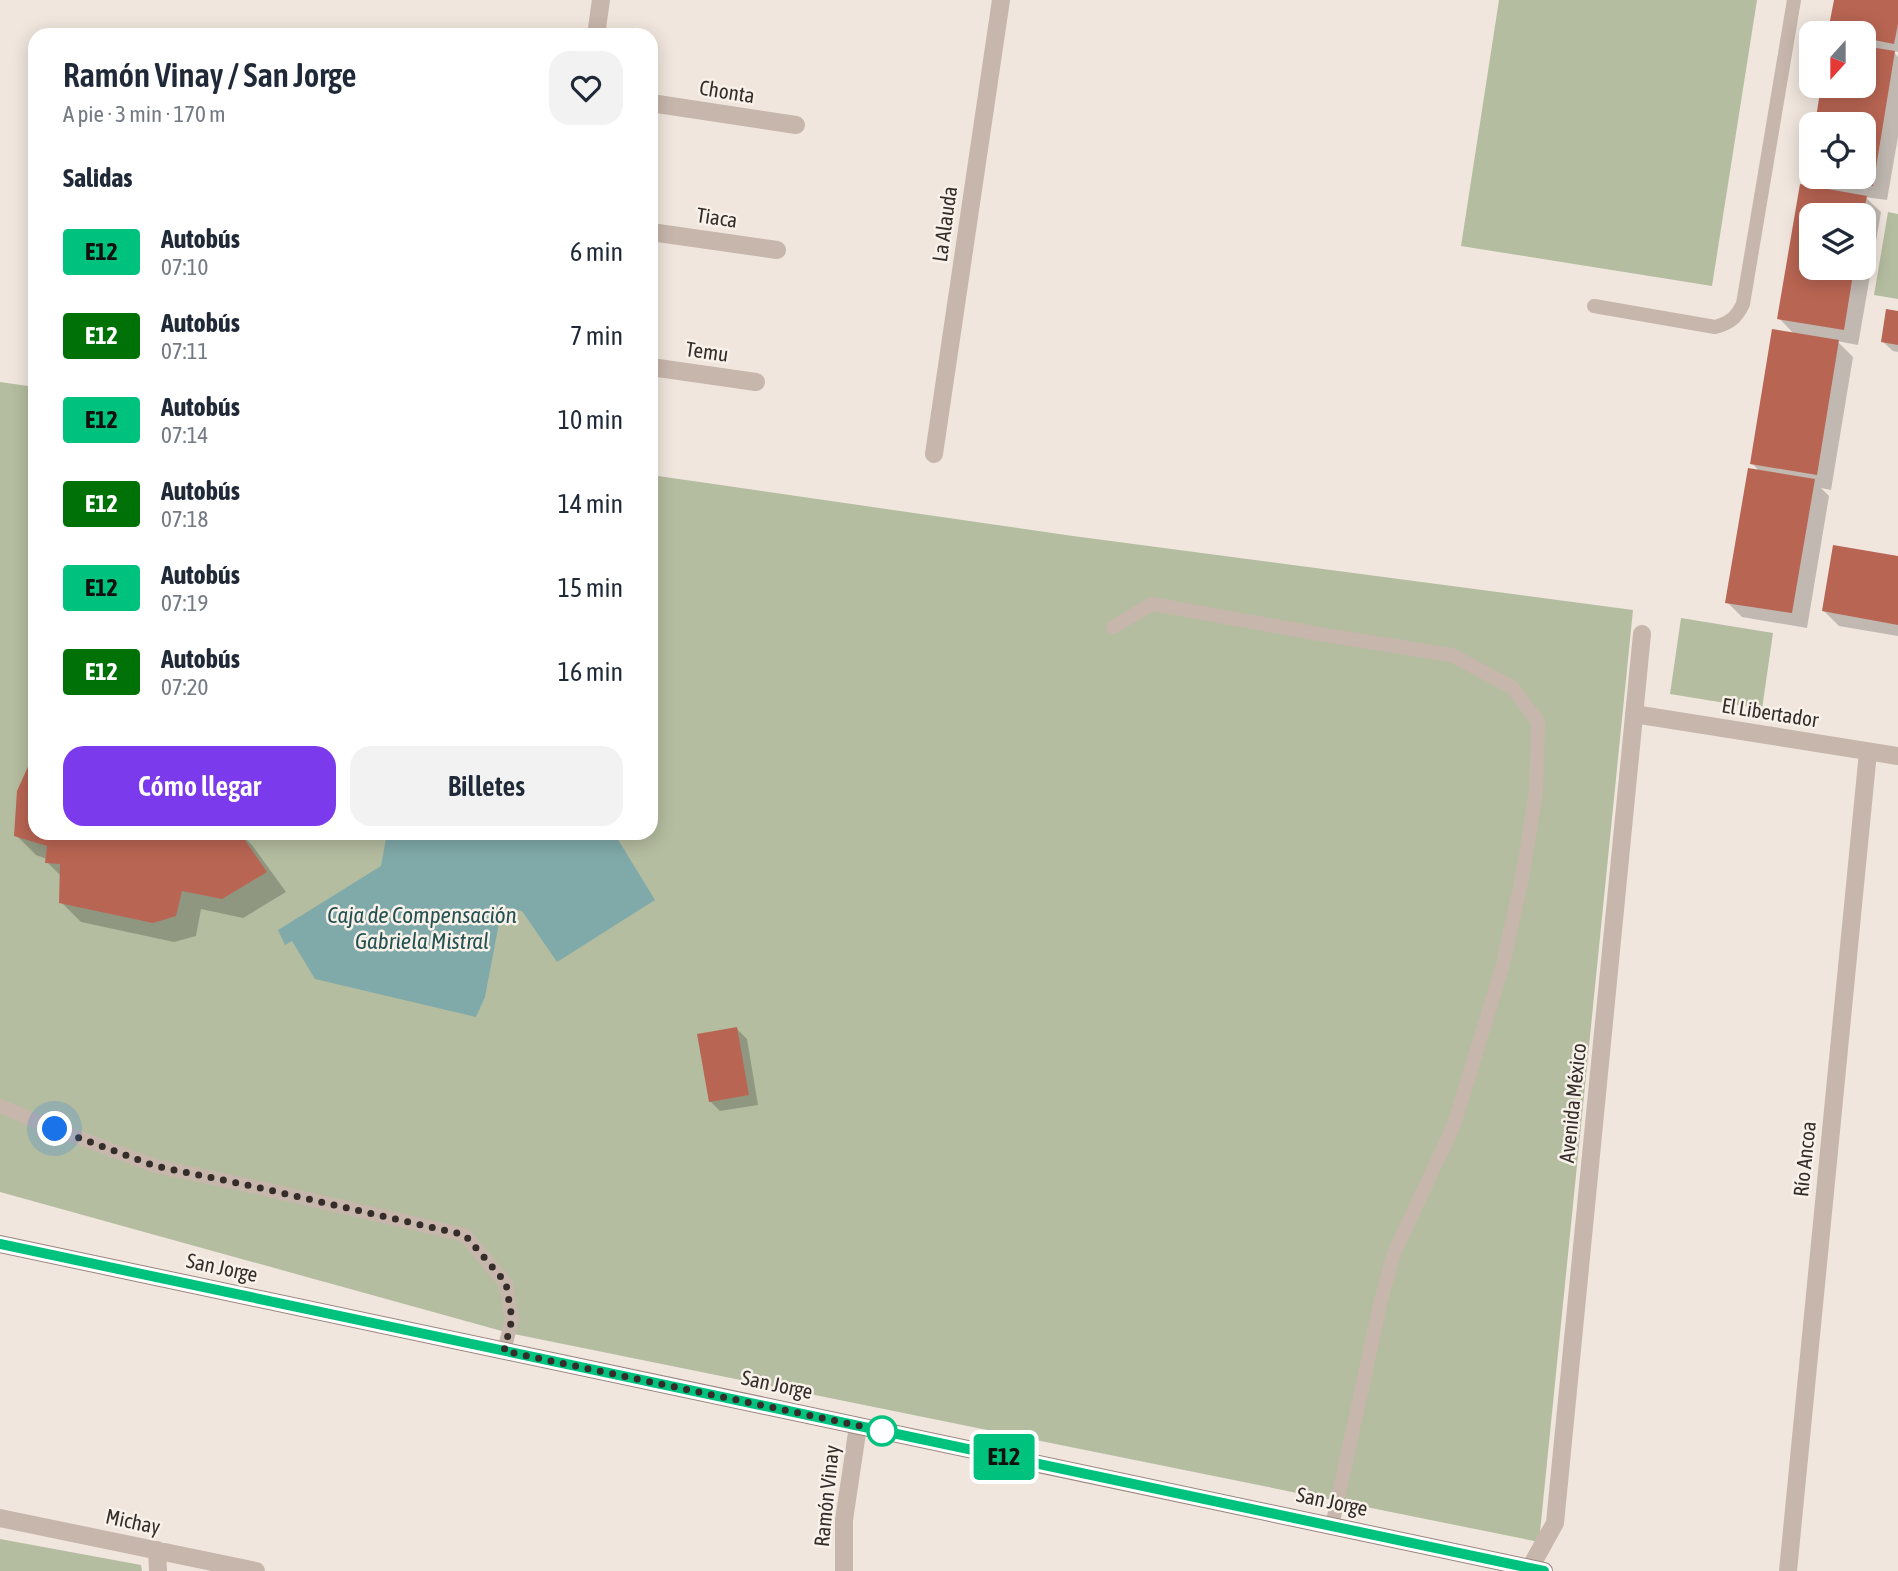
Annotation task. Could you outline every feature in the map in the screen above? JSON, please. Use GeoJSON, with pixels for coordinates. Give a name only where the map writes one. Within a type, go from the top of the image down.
{"type":"FeatureCollection","features":[{"type":"Feature","properties":{"kind":"street"},"geometry":{"type":"LineString","coordinates":[[597,28],[601,0]]}},
{"type":"Feature","properties":{"kind":"street","name":"La Alauda"},"geometry":{"type":"LineString","coordinates":[[933,454],[1000,0]]}},
{"type":"Feature","properties":{"kind":"street","name":"Chonta"},"geometry":{"type":"LineString","coordinates":[[658,104],[796,125]]}},
{"type":"Feature","properties":{"kind":"street","name":"Tiaca"},"geometry":{"type":"LineString","coordinates":[[658,233],[776,250]]}},
{"type":"Feature","properties":{"kind":"street","name":"Temu"},"geometry":{"type":"LineString","coordinates":[[658,368],[756,382]]}},
{"type":"Feature","properties":{"kind":"street","name":"Avenida México"},"geometry":{"type":"LineString","coordinates":[[1535,1570],[1555,1523],[1642,634]]}},
{"type":"Feature","properties":{"kind":"street","name":"El Libertador"},"geometry":{"type":"LineString","coordinates":[[1634,714],[1898,756]]}},
{"type":"Feature","properties":{"kind":"street","name":"Río Ancoa"},"geometry":{"type":"LineString","coordinates":[[1788,1571],[1868,752]]}},
{"type":"Feature","properties":{"kind":"street","name":"San Jorge"},"geometry":{"type":"LineString","coordinates":[[0,1244],[1535,1570]]}},
{"type":"Feature","properties":{"kind":"street","name":"Ramón Vinay"},"geometry":{"type":"LineString","coordinates":[[844,1571],[844,1520],[858,1426]]}},
{"type":"Feature","properties":{"kind":"street","name":"Michay"},"geometry":{"type":"LineString","coordinates":[[0,1518],[256,1571]]}},
{"type":"Feature","properties":{"kind":"street"},"geometry":{"type":"LineString","coordinates":[[157,1550],[158,1571]]}},
{"type":"Feature","properties":{"kind":"lane"},"geometry":{"type":"LineString","coordinates":[[1594,306],[1715,327],[1728,323],[1737,316],[1743,304],[1794,0]]}},
{"type":"Feature","properties":{"kind":"lane"},"geometry":{"type":"LineString","coordinates":[[1113,627],[1152,604],[1451,655],[1513,687],[1538,722],[1536,792],[1522,878],[1503,964],[1454,1125],[1394,1253],[1381,1300],[1332,1526]]}},
{"type":"Feature","properties":{"kind":"lane"},"geometry":{"type":"LineString","coordinates":[[0,1106],[155,1166],[465,1235],[506,1283],[512,1319],[504,1351]]}},
{"type":"Feature","properties":{"kind":"green space"},"geometry":{"type":"Polygon","coordinates":[[[1499,0],[1757,0],[1712,286],[1461,246],[1499,0]]]}},
{"type":"Feature","properties":{"kind":"green space"},"geometry":{"type":"Polygon","coordinates":[[[1888,212],[1898,214],[1898,299],[1874,295],[1888,212]]]}},
{"type":"Feature","properties":{"kind":"green space","name":"Caja de Compensación Gabriela Mistral"},"geometry":{"type":"Polygon","coordinates":[[[0,382],[28,386],[28,840],[658,840],[658,476],[1073,536],[1633,610],[1539,1542],[509,1333],[0,1192],[0,382]]]}},
{"type":"Feature","properties":{"kind":"green space"},"geometry":{"type":"Polygon","coordinates":[[[1681,618],[1773,633],[1762,709],[1670,694],[1681,618]]]}},
{"type":"Feature","properties":{"kind":"green space"},"geometry":{"type":"Polygon","coordinates":[[[0,1539],[141,1565],[142,1571],[0,1571],[0,1539]]]}},
{"type":"Feature","properties":{"kind":"water","name":"Caja de Compensación Gabriela Mistral"},"geometry":{"type":"Polygon","coordinates":[[[386,840],[618,840],[655,900],[557,962],[522,911],[502,907],[485,997],[476,1017],[315,979],[292,941],[285,945],[278,930],[381,866],[386,840]]]}},
{"type":"Feature","properties":{"kind":"building"},"geometry":{"type":"Polygon","coordinates":[[[1834,0],[1898,0],[1898,24],[1894,44],[1876,40],[1876,21],[1830,21],[1834,0]]]}},
{"type":"Feature","properties":{"kind":"building"},"geometry":{"type":"Polygon","coordinates":[[[1876,48],[1895,51],[1876,168],[1876,112],[1817,112],[1819,98],[1876,98],[1876,48]]]}},
{"type":"Feature","properties":{"kind":"building"},"geometry":{"type":"Polygon","coordinates":[[[1799,189],[1828,189],[1867,196],[1866,203],[1799,203],[1799,280],[1852,280],[1844,330],[1777,319],[1799,189]]]}},
{"type":"Feature","properties":{"kind":"building"},"geometry":{"type":"Polygon","coordinates":[[[1886,309],[1898,311],[1898,345],[1881,342],[1886,309]]]}},
{"type":"Feature","properties":{"kind":"building"},"geometry":{"type":"Polygon","coordinates":[[[1772,329],[1839,340],[1817,475],[1750,464],[1772,329]]]}},
{"type":"Feature","properties":{"kind":"building"},"geometry":{"type":"Polygon","coordinates":[[[1748,468],[1815,479],[1792,613],[1725,603],[1748,468]]]}},
{"type":"Feature","properties":{"kind":"building"},"geometry":{"type":"Polygon","coordinates":[[[1833,545],[1898,556],[1898,625],[1822,611],[1833,545]]]}},
{"type":"Feature","properties":{"kind":"building"},"geometry":{"type":"Polygon","coordinates":[[[28,767],[28,840],[245,840],[267,872],[222,899],[182,891],[176,916],[153,923],[59,903],[60,864],[45,863],[47,846],[14,836],[17,791],[28,767]]]}},
{"type":"Feature","properties":{"kind":"building"},"geometry":{"type":"Polygon","coordinates":[[[737,1027],[749,1095],[709,1102],[697,1034],[737,1027]]]}},
{"type":"Feature","properties":{"kind":"bus line","name":"E12"},"geometry":{"type":"LineString","coordinates":[[0,1244],[1544,1571]]}},
{"type":"Feature","properties":{"kind":"route"},"geometry":{"type":"LineString","coordinates":[[55,1129],[155,1166],[465,1235],[506,1283],[512,1319],[504,1351],[882,1431]]}}]}
